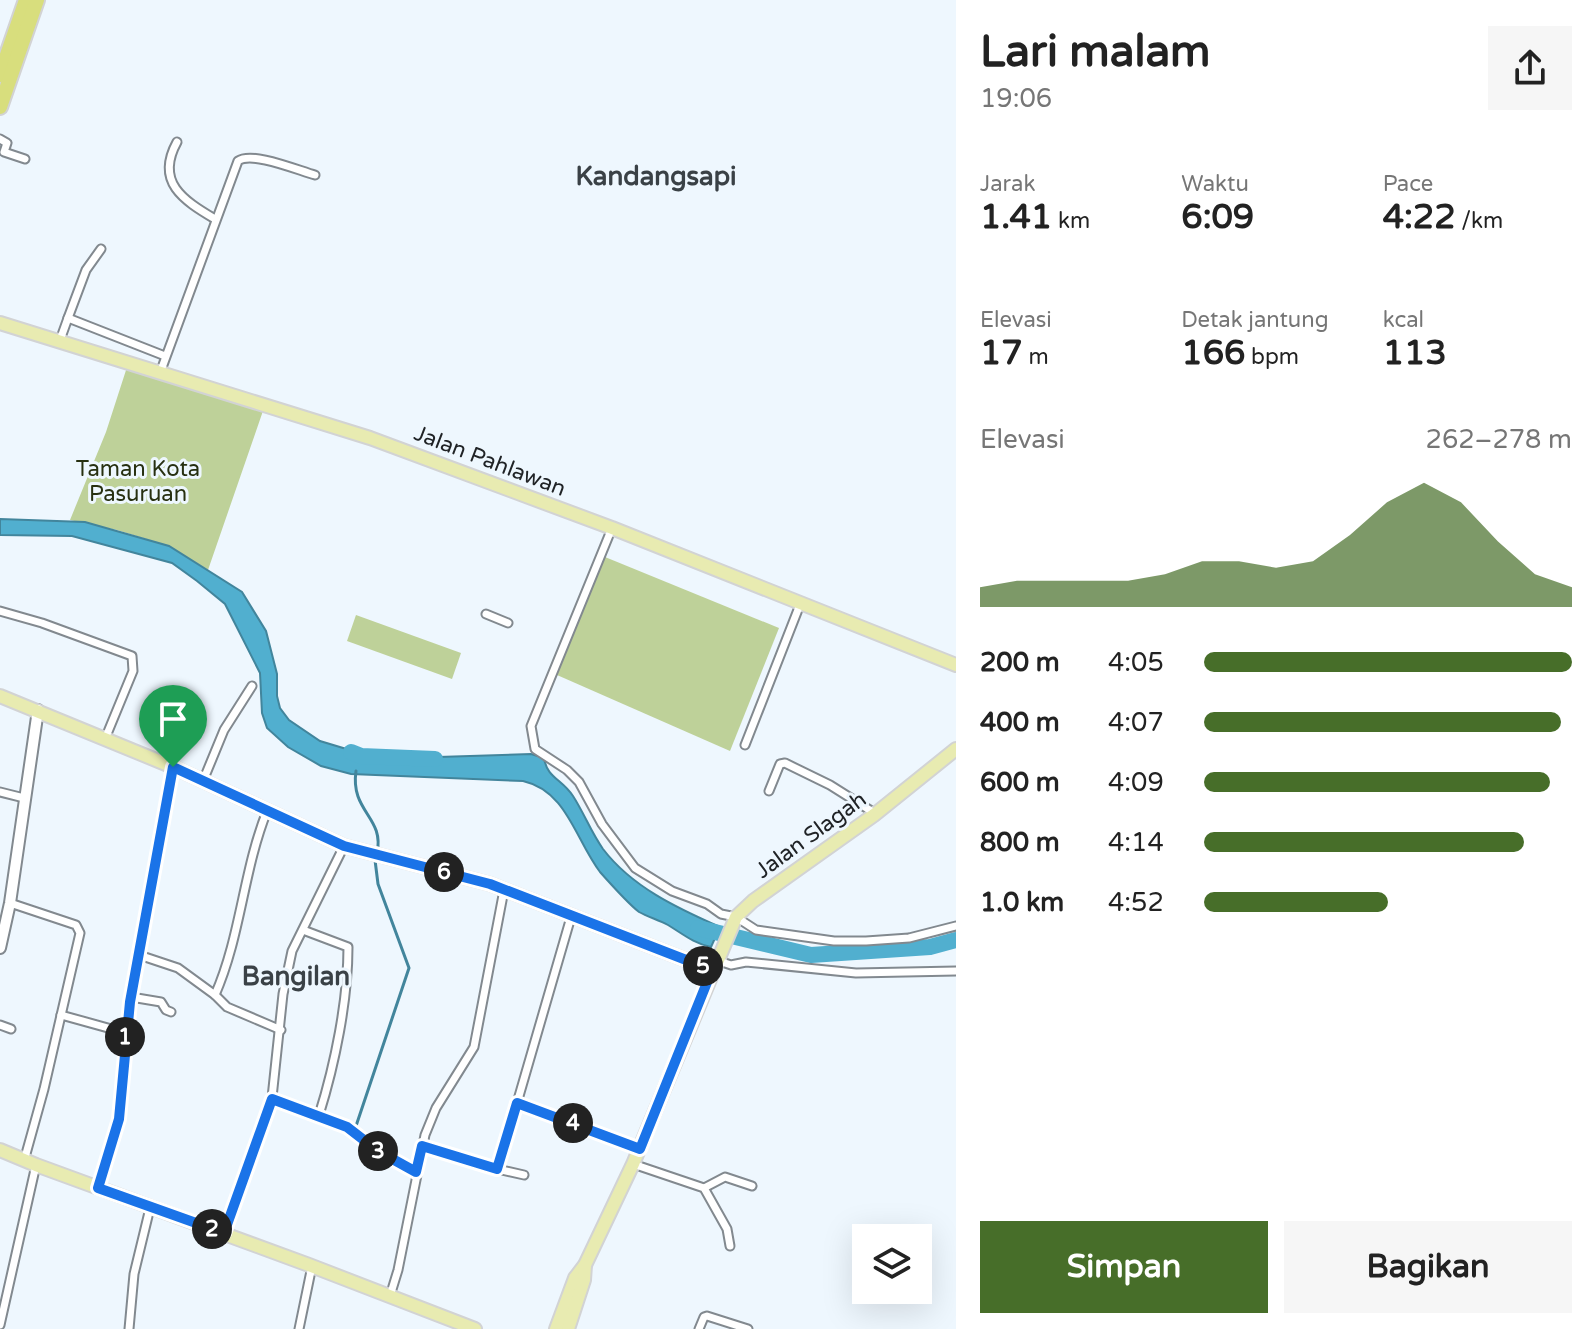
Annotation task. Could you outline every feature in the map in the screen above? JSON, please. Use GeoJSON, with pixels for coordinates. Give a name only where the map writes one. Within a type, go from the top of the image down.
{"type":"FeatureCollection","features":[{"type":"Feature","properties":{"kind":"highway"},"geometry":{"type":"LineString","coordinates":[[1,69],[26,0]]}},
{"type":"Feature","properties":{"kind":"highway"},"geometry":{"type":"LineString","coordinates":[[0,107],[37,0]]}},
{"type":"Feature","properties":{"kind":"main road","name":"Jalan Pahlawan"},"geometry":{"type":"LineString","coordinates":[[0,323],[344,429],[612,528],[956,665]]}},
{"type":"Feature","properties":{"kind":"main road"},"geometry":{"type":"LineString","coordinates":[[0,696],[173,767],[344,846],[504,890],[571,917],[715,962]]}},
{"type":"Feature","properties":{"kind":"main road","name":"Jalan Slagah"},"geometry":{"type":"LineString","coordinates":[[585,1265],[640,1149],[735,918],[753,901],[876,814],[956,749]]}},
{"type":"Feature","properties":{"kind":"main road"},"geometry":{"type":"LineString","coordinates":[[0,1150],[475,1329]]}},
{"type":"Feature","properties":{"kind":"main road"},"geometry":{"type":"LineString","coordinates":[[556,1329],[575,1278],[585,1265]]}},
{"type":"Feature","properties":{"kind":"main road"},"geometry":{"type":"LineString","coordinates":[[568,1329],[584,1280],[585,1265]]}},
{"type":"Feature","properties":{"kind":"street"},"geometry":{"type":"LineString","coordinates":[[0,139],[7,143],[0,162]]}},
{"type":"Feature","properties":{"kind":"street"},"geometry":{"type":"LineString","coordinates":[[177,142],[170,155],[169,175],[189,203],[215,219]]}},
{"type":"Feature","properties":{"kind":"street"},"geometry":{"type":"LineString","coordinates":[[4,152],[25,159]]}},
{"type":"Feature","properties":{"kind":"street"},"geometry":{"type":"LineString","coordinates":[[160,373],[215,219],[241,157],[257,158],[315,175]]}},
{"type":"Feature","properties":{"kind":"street"},"geometry":{"type":"LineString","coordinates":[[59,343],[86,270],[101,249]]}},
{"type":"Feature","properties":{"kind":"street"},"geometry":{"type":"LineString","coordinates":[[68,318],[165,356]]}},
{"type":"Feature","properties":{"kind":"street"},"geometry":{"type":"LineString","coordinates":[[612,528],[531,726],[535,749],[567,770],[579,782],[602,824],[635,868],[672,891],[707,904],[756,930],[834,941],[909,938],[956,926]]}},
{"type":"Feature","properties":{"kind":"street"},"geometry":{"type":"LineString","coordinates":[[745,745],[801,602]]}},
{"type":"Feature","properties":{"kind":"street"},"geometry":{"type":"LineString","coordinates":[[0,611],[132,656],[133,671],[105,739]]}},
{"type":"Feature","properties":{"kind":"street"},"geometry":{"type":"LineString","coordinates":[[486,614],[508,623]]}},
{"type":"Feature","properties":{"kind":"street"},"geometry":{"type":"LineString","coordinates":[[203,781],[224,730],[252,686]]}},
{"type":"Feature","properties":{"kind":"street"},"geometry":{"type":"LineString","coordinates":[[0,948],[10,903],[38,710]]}},
{"type":"Feature","properties":{"kind":"street"},"geometry":{"type":"LineString","coordinates":[[769,791],[780,764],[785,763],[830,785],[876,814]]}},
{"type":"Feature","properties":{"kind":"street"},"geometry":{"type":"LineString","coordinates":[[98,1188],[119,1119],[131,997],[173,767]]}},
{"type":"Feature","properties":{"kind":"street"},"geometry":{"type":"LineString","coordinates":[[0,792],[24,798]]}},
{"type":"Feature","properties":{"kind":"street"},"geometry":{"type":"LineString","coordinates":[[212,993],[234,940],[246,879],[267,811]]}},
{"type":"Feature","properties":{"kind":"street"},"geometry":{"type":"LineString","coordinates":[[224,1233],[272,1099],[283,994],[292,951],[344,846]]}},
{"type":"Feature","properties":{"kind":"street"},"geometry":{"type":"LineString","coordinates":[[390,1296],[422,1146],[436,1108],[474,1047],[504,890]]}},
{"type":"Feature","properties":{"kind":"street"},"geometry":{"type":"LineString","coordinates":[[0,1325],[79,929],[76,925],[10,903]]}},
{"type":"Feature","properties":{"kind":"street"},"geometry":{"type":"LineString","coordinates":[[497,1169],[571,917]]}},
{"type":"Feature","properties":{"kind":"street"},"geometry":{"type":"LineString","coordinates":[[303,930],[348,947],[335,1051],[319,1115]]}},
{"type":"Feature","properties":{"kind":"street"},"geometry":{"type":"LineString","coordinates":[[139,955],[178,968],[227,1007],[281,1030]]}},
{"type":"Feature","properties":{"kind":"street"},"geometry":{"type":"LineString","coordinates":[[715,962],[731,965],[761,963],[856,973],[956,971]]}},
{"type":"Feature","properties":{"kind":"street"},"geometry":{"type":"LineString","coordinates":[[131,997],[161,1002],[171,1012]]}},
{"type":"Feature","properties":{"kind":"street"},"geometry":{"type":"LineString","coordinates":[[61,1015],[126,1033]]}},
{"type":"Feature","properties":{"kind":"street"},"geometry":{"type":"LineString","coordinates":[[0,1025],[11,1029]]}},
{"type":"Feature","properties":{"kind":"street"},"geometry":{"type":"LineString","coordinates":[[272,1099],[347,1127],[378,1151],[416,1172]]}},
{"type":"Feature","properties":{"kind":"street"},"geometry":{"type":"LineString","coordinates":[[517,1103],[640,1149]]}},
{"type":"Feature","properties":{"kind":"street"},"geometry":{"type":"LineString","coordinates":[[422,1146],[524,1175]]}},
{"type":"Feature","properties":{"kind":"street"},"geometry":{"type":"LineString","coordinates":[[633,1164],[704,1188],[727,1229],[730,1246]]}},
{"type":"Feature","properties":{"kind":"street"},"geometry":{"type":"LineString","coordinates":[[704,1188],[725,1177],[752,1186]]}},
{"type":"Feature","properties":{"kind":"street"},"geometry":{"type":"LineString","coordinates":[[129,1329],[134,1274],[150,1208]]}},
{"type":"Feature","properties":{"kind":"street"},"geometry":{"type":"LineString","coordinates":[[299,1329],[312,1266]]}},
{"type":"Feature","properties":{"kind":"street"},"geometry":{"type":"LineString","coordinates":[[0,1287],[10,1286]]}},
{"type":"Feature","properties":{"kind":"street"},"geometry":{"type":"LineString","coordinates":[[699,1329],[707,1316],[748,1329]]}},
{"type":"Feature","properties":{"kind":"green space","name":"Taman Kota Pasuruan"},"geometry":{"type":"Polygon","coordinates":[[[128,364],[264,408],[208,570],[169,546],[70,520],[106,432],[128,364]]]}},
{"type":"Feature","properties":{"kind":"green space"},"geometry":{"type":"Polygon","coordinates":[[[605,557],[779,628],[730,751],[557,675],[605,557]]]}},
{"type":"Feature","properties":{"kind":"green space"},"geometry":{"type":"Polygon","coordinates":[[[356,615],[461,653],[452,679],[347,641],[356,615]]]}},
{"type":"Feature","properties":{"kind":"water"},"geometry":{"type":"Polygon","coordinates":[[[0,519],[85,522],[169,546],[242,592],[266,631],[277,674],[280,708],[289,720],[320,741],[373,757],[531,754],[544,758],[548,770],[573,796],[603,849],[627,875],[656,895],[720,927],[711,947],[693,941],[635,909],[600,872],[560,805],[538,786],[523,781],[351,774],[321,766],[288,747],[267,728],[262,713],[260,673],[225,604],[172,563],[72,536],[0,535],[0,519]]]}},
{"type":"Feature","properties":{"kind":"waterway"},"geometry":{"type":"LineString","coordinates":[[351,752],[361,756],[435,759]]}},
{"type":"Feature","properties":{"kind":"waterway"},"geometry":{"type":"LineString","coordinates":[[356,771],[358,796],[376,831],[377,853]]}},
{"type":"Feature","properties":{"kind":"waterway"},"geometry":{"type":"LineString","coordinates":[[355,1129],[409,968],[378,884],[375,860]]}},
{"type":"Feature","properties":{"kind":"waterway"},"geometry":{"type":"LineString","coordinates":[[698,928],[811,955],[930,947],[956,940]]}},
{"type":"Feature","properties":{"kind":"district","name":"Kandangsapi"},"geometry":{"type":"Point","coordinates":[656,176]}},
{"type":"Feature","properties":{"kind":"district","name":"Bangilan"},"geometry":{"type":"Point","coordinates":[296,976]}},
{"type":"Feature","properties":{"kind":"route"},"geometry":{"type":"LineString","coordinates":[[173,767],[344,846],[490,884],[712,970],[640,1149],[517,1103],[497,1169],[422,1146],[416,1172],[367,1144],[347,1127],[272,1099],[224,1233],[98,1188],[119,1119],[130,1002],[173,767]]}}]}
